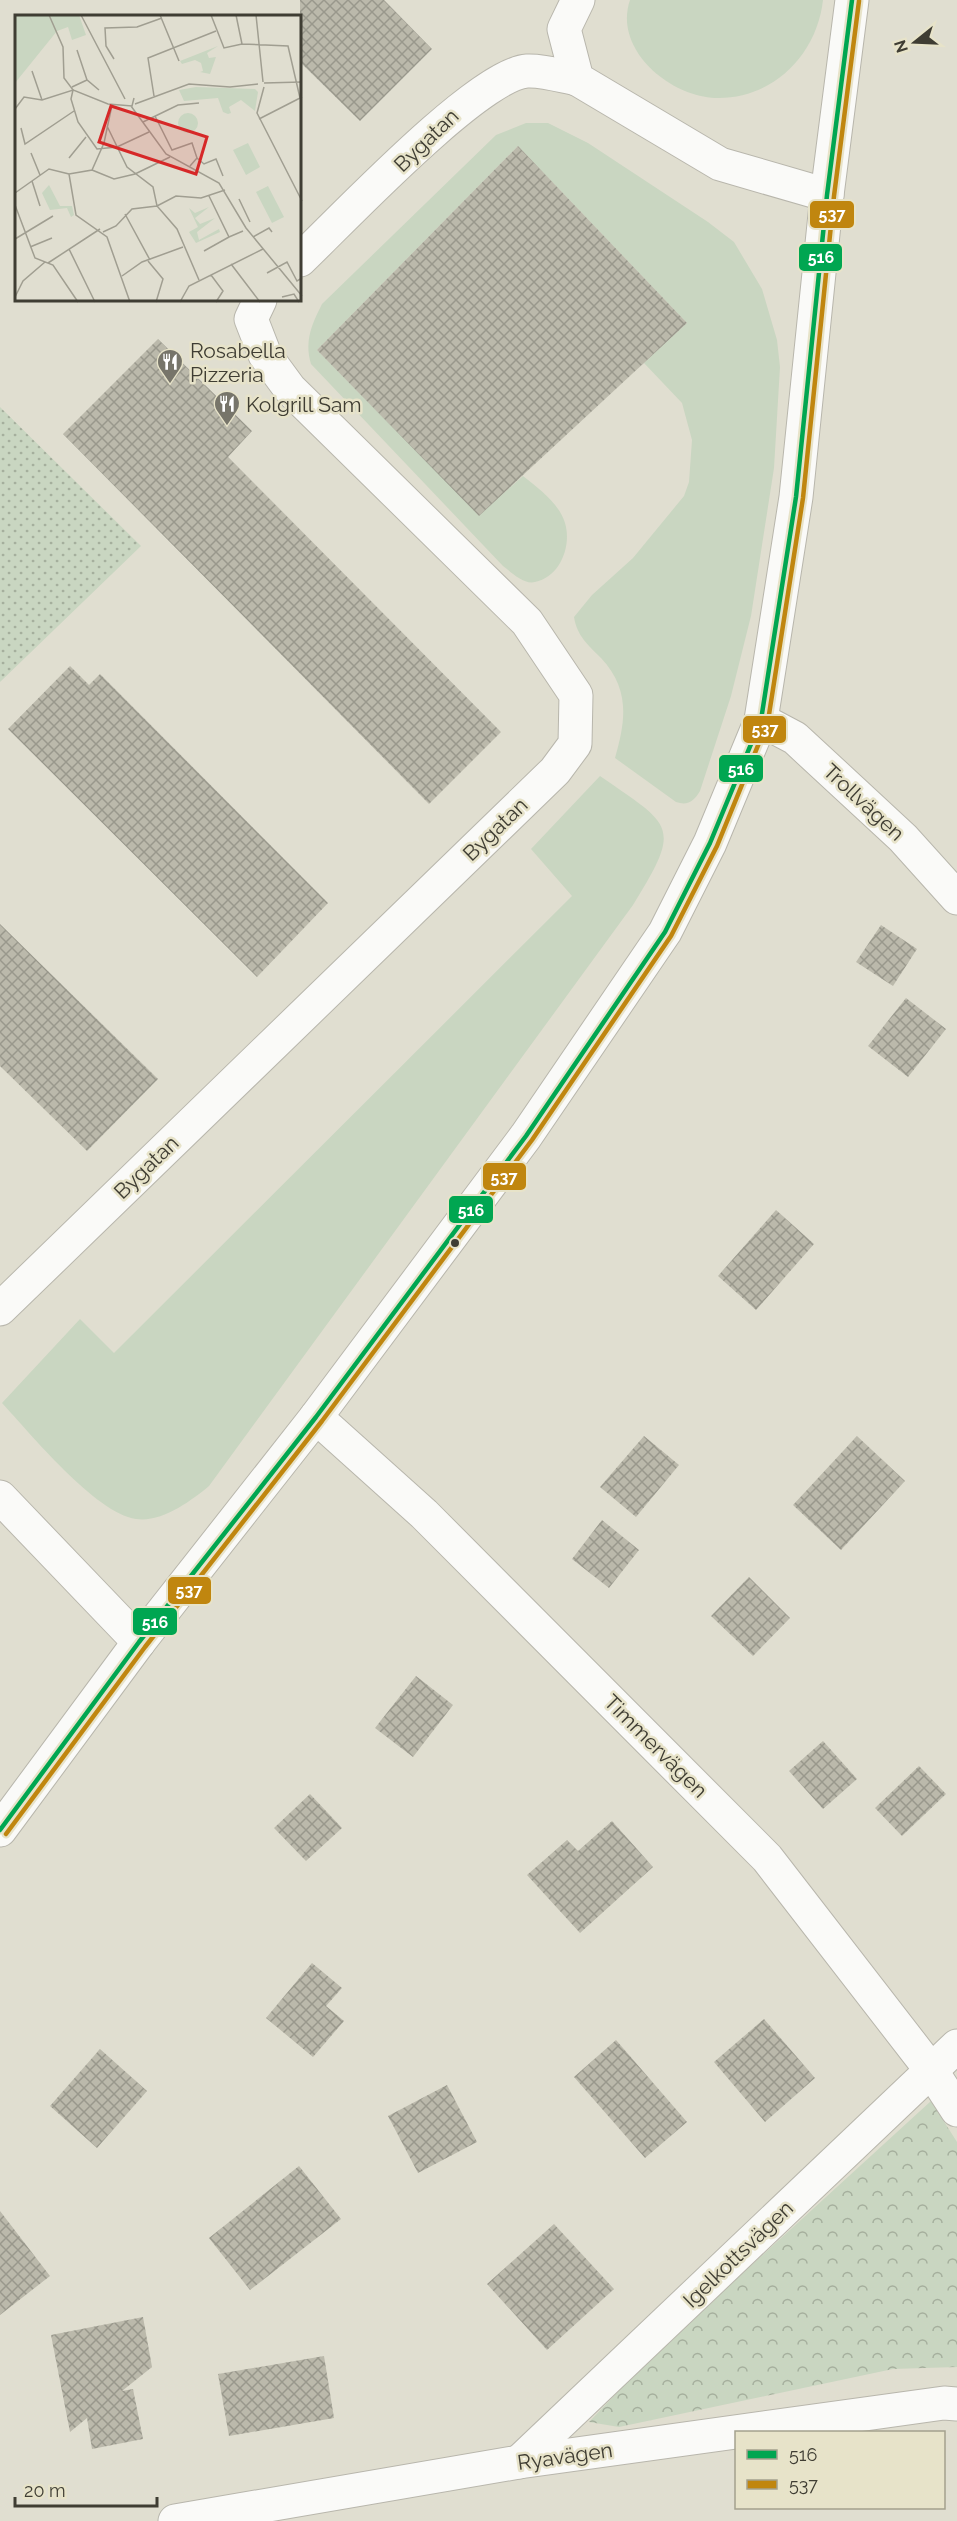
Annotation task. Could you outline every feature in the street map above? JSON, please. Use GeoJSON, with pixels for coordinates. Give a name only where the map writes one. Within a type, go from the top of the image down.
{"type":"FeatureCollection","features":[{"type":"Feature","properties":{"kind":"street"},"geometry":{"type":"LineString","coordinates":[[577,79],[564,29],[578,0]]}},
{"type":"Feature","properties":{"kind":"street"},"geometry":{"type":"LineString","coordinates":[[0,1830],[139,1642],[316,1417],[525,1136],[665,932],[710,843],[761,720],[796,497],[827,195],[852,0]]}},
{"type":"Feature","properties":{"kind":"street","name":"Bygatan"},"geometry":{"type":"LineString","coordinates":[[302,258],[462,105],[500,80],[526,71],[577,79],[720,164],[827,195]]}},
{"type":"Feature","properties":{"kind":"street","name":"Bygatan"},"geometry":{"type":"LineString","coordinates":[[0,1309],[555,771],[575,744],[576,695],[527,622],[290,389],[265,355],[251,319],[259,302]]}},
{"type":"Feature","properties":{"kind":"street","name":"Trollvägen"},"geometry":{"type":"LineString","coordinates":[[761,720],[795,738],[903,838],[957,898]]}},
{"type":"Feature","properties":{"kind":"street","name":"Timmervägen"},"geometry":{"type":"LineString","coordinates":[[316,1417],[424,1514],[767,1858],[931,2070],[957,2110]]}},
{"type":"Feature","properties":{"kind":"street"},"geometry":{"type":"LineString","coordinates":[[0,1497],[139,1642]]}},
{"type":"Feature","properties":{"kind":"street","name":"Igelkottsvägen"},"geometry":{"type":"LineString","coordinates":[[519,2462],[957,2046]]}},
{"type":"Feature","properties":{"kind":"street","name":"Ryavägen"},"geometry":{"type":"LineString","coordinates":[[742,2431],[944,2403],[957,2404]]}},
{"type":"Feature","properties":{"kind":"street","name":"Ryavägen"},"geometry":{"type":"LineString","coordinates":[[175,2521],[519,2462],[735,2432]]}},
{"type":"Feature","properties":{"kind":"green space"},"geometry":{"type":"Polygon","coordinates":[[[630,0],[823,0],[812,39],[788,70],[773,82],[755,91],[736,97],[715,98],[680,89],[649,67],[637,52],[630,36],[627,18],[630,0]]]}},
{"type":"Feature","properties":{"kind":"green space"},"geometry":{"type":"Polygon","coordinates":[[[526,123],[548,123],[588,143],[708,222],[734,242],[762,289],[777,340],[780,367],[774,468],[751,616],[731,696],[700,791],[693,800],[687,803],[676,802],[615,758],[622,731],[621,693],[610,670],[580,635],[574,617],[592,595],[633,558],[684,496],[689,482],[692,440],[682,403],[644,363],[687,323],[518,146],[317,350],[479,515],[523,476],[553,503],[565,523],[567,541],[565,550],[562,559],[551,574],[535,582],[522,580],[503,566],[311,364],[309,356],[312,326],[322,304],[496,135],[526,123]]]}},
{"type":"Feature","properties":{"kind":"green space"},"geometry":{"type":"Polygon","coordinates":[[[0,407],[141,546],[0,682],[0,407]]]}},
{"type":"Feature","properties":{"kind":"green space"},"geometry":{"type":"Polygon","coordinates":[[[600,776],[643,806],[662,829],[664,842],[659,858],[633,905],[209,1486],[175,1510],[155,1518],[136,1519],[120,1514],[102,1503],[64,1470],[2,1403],[80,1319],[114,1353],[572,896],[531,849],[600,776]]]}},
{"type":"Feature","properties":{"kind":"green space"},"geometry":{"type":"Polygon","coordinates":[[[931,2101],[957,2142],[957,2367],[893,2369],[619,2427],[589,2422],[652,2356],[931,2101]]]}},
{"type":"Feature","properties":{"kind":"building"},"geometry":{"type":"Polygon","coordinates":[[[300,0],[384,0],[432,49],[360,121],[302,64],[302,15],[300,15],[300,0]]]}},
{"type":"Feature","properties":{"kind":"building"},"geometry":{"type":"Polygon","coordinates":[[[518,146],[687,323],[479,516],[317,350],[518,146]]]}},
{"type":"Feature","properties":{"kind":"building"},"geometry":{"type":"Polygon","coordinates":[[[158,339],[252,431],[228,457],[501,732],[429,804],[63,434],[158,339]]]}},
{"type":"Feature","properties":{"kind":"building"},"geometry":{"type":"Polygon","coordinates":[[[70,666],[89,685],[100,674],[328,903],[257,977],[8,729],[70,666]]]}},
{"type":"Feature","properties":{"kind":"building"},"geometry":{"type":"Polygon","coordinates":[[[0,924],[158,1079],[87,1151],[0,1066],[0,924]]]}},
{"type":"Feature","properties":{"kind":"building"},"geometry":{"type":"Polygon","coordinates":[[[881,925],[917,949],[893,986],[856,962],[881,925]]]}},
{"type":"Feature","properties":{"kind":"building"},"geometry":{"type":"Polygon","coordinates":[[[906,998],[946,1029],[908,1077],[868,1046],[906,998]]]}},
{"type":"Feature","properties":{"kind":"building"},"geometry":{"type":"Polygon","coordinates":[[[776,1210],[814,1244],[756,1310],[718,1276],[776,1210]]]}},
{"type":"Feature","properties":{"kind":"building"},"geometry":{"type":"Polygon","coordinates":[[[644,1436],[679,1465],[636,1517],[600,1487],[644,1436]]]}},
{"type":"Feature","properties":{"kind":"building"},"geometry":{"type":"Polygon","coordinates":[[[857,1436],[905,1481],[841,1550],[793,1505],[857,1436]]]}},
{"type":"Feature","properties":{"kind":"building"},"geometry":{"type":"Polygon","coordinates":[[[602,1520],[639,1550],[609,1588],[572,1559],[602,1520]]]}},
{"type":"Feature","properties":{"kind":"building"},"geometry":{"type":"Polygon","coordinates":[[[749,1577],[790,1618],[753,1656],[711,1616],[749,1577]]]}},
{"type":"Feature","properties":{"kind":"building"},"geometry":{"type":"Polygon","coordinates":[[[416,1676],[453,1705],[413,1757],[375,1728],[416,1676]]]}},
{"type":"Feature","properties":{"kind":"building"},"geometry":{"type":"Polygon","coordinates":[[[823,1741],[857,1779],[823,1809],[789,1771],[823,1741]]]}},
{"type":"Feature","properties":{"kind":"building"},"geometry":{"type":"Polygon","coordinates":[[[919,1766],[946,1794],[902,1836],[875,1808],[919,1766]]]}},
{"type":"Feature","properties":{"kind":"building"},"geometry":{"type":"Polygon","coordinates":[[[310,1794],[342,1828],[306,1861],[274,1828],[310,1794]]]}},
{"type":"Feature","properties":{"kind":"building"},"geometry":{"type":"Polygon","coordinates":[[[612,1821],[653,1867],[580,1933],[527,1875],[567,1840],[578,1851],[612,1821]]]}},
{"type":"Feature","properties":{"kind":"building"},"geometry":{"type":"Polygon","coordinates":[[[312,1963],[342,1988],[326,2006],[344,2021],[313,2057],[266,2018],[312,1963]]]}},
{"type":"Feature","properties":{"kind":"building"},"geometry":{"type":"Polygon","coordinates":[[[764,2019],[815,2078],[765,2122],[714,2062],[764,2019]]]}},
{"type":"Feature","properties":{"kind":"building"},"geometry":{"type":"Polygon","coordinates":[[[616,2040],[687,2122],[645,2158],[574,2077],[616,2040]]]}},
{"type":"Feature","properties":{"kind":"building"},"geometry":{"type":"Polygon","coordinates":[[[100,2049],[147,2091],[97,2148],[50,2106],[100,2049]]]}},
{"type":"Feature","properties":{"kind":"building"},"geometry":{"type":"Polygon","coordinates":[[[447,2085],[477,2142],[418,2173],[388,2116],[447,2085]]]}},
{"type":"Feature","properties":{"kind":"building"},"geometry":{"type":"Polygon","coordinates":[[[299,2166],[341,2219],[250,2290],[209,2238],[299,2166]]]}},
{"type":"Feature","properties":{"kind":"building"},"geometry":{"type":"Polygon","coordinates":[[[0,2211],[50,2276],[0,2315],[0,2211]]]}},
{"type":"Feature","properties":{"kind":"building"},"geometry":{"type":"Polygon","coordinates":[[[554,2224],[614,2289],[547,2350],[487,2284],[554,2224]]]}},
{"type":"Feature","properties":{"kind":"building"},"geometry":{"type":"Polygon","coordinates":[[[143,2317],[152,2367],[122,2391],[133,2389],[143,2439],[92,2449],[87,2418],[70,2432],[51,2335],[143,2317]]]}},
{"type":"Feature","properties":{"kind":"building"},"geometry":{"type":"Polygon","coordinates":[[[324,2356],[334,2418],[229,2436],[218,2374],[324,2356]]]}},
{"type":"Feature","properties":{"kind":"transit line","name":"516"},"geometry":{"type":"LineString","coordinates":[[0,1830],[139,1642],[316,1417],[526,1136],[665,932],[710,843],[761,720],[796,497],[827,195],[852,0]]}},
{"type":"Feature","properties":{"kind":"transit line","name":"537"},"geometry":{"type":"LineString","coordinates":[[6,1834],[145,1647],[322,1421],[532,1140],[671,936],[717,846],[768,721],[803,498],[834,196],[859,1]]}},
{"type":"Feature","properties":{"kind":"place","name":"Rosabella Pizzeria"},"geometry":{"type":"Point","coordinates":[170,385]}},
{"type":"Feature","properties":{"kind":"place","name":"Kolgrill Sam"},"geometry":{"type":"Point","coordinates":[227,427]}}]}
